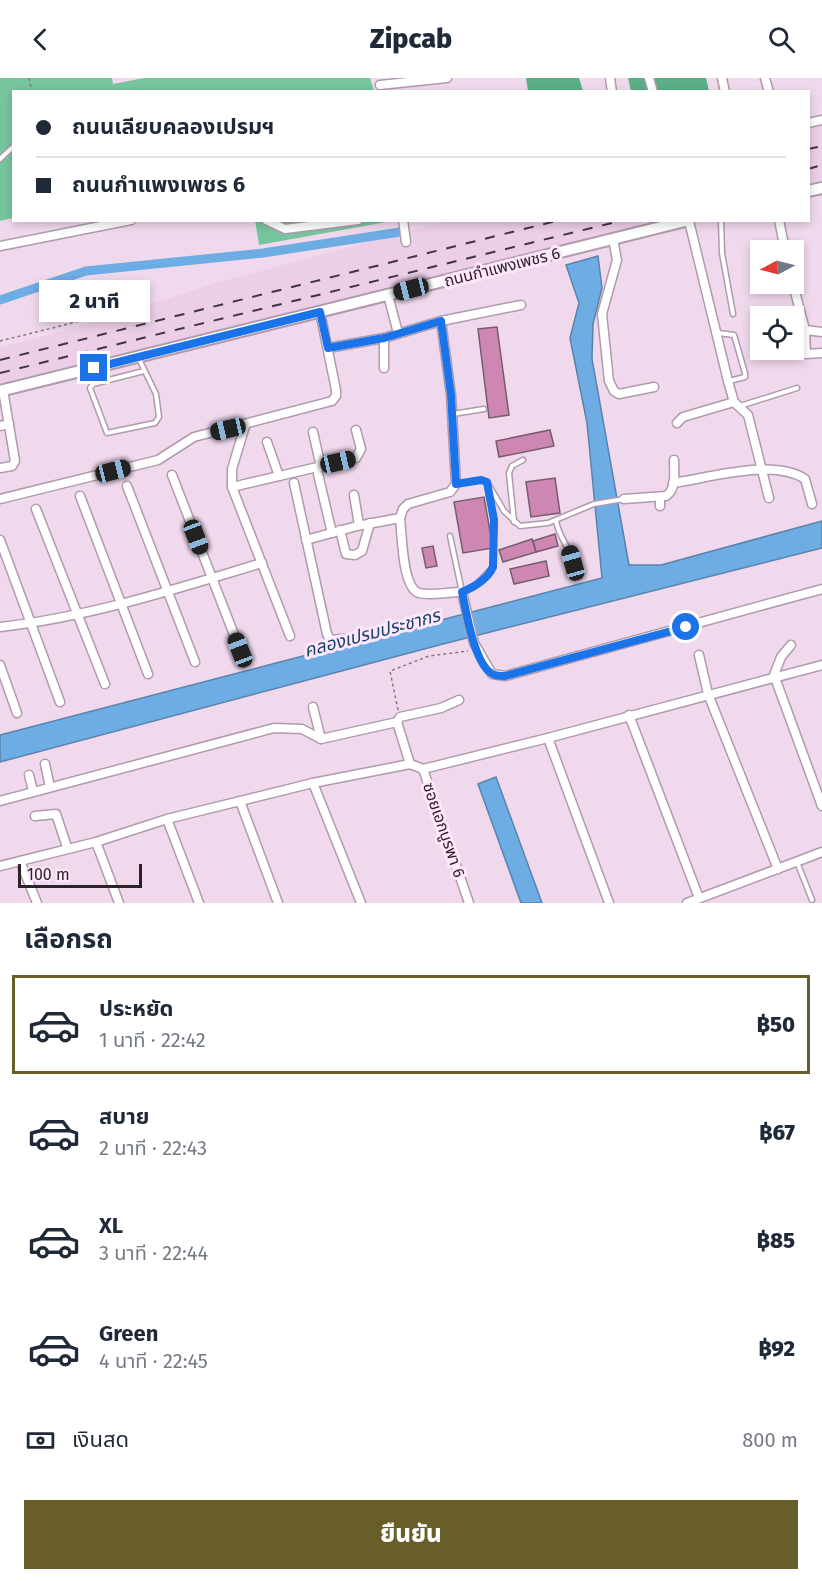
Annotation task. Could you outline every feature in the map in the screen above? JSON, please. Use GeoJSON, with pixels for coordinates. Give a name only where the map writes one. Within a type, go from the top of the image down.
{"type":"FeatureCollection","features":[{"type":"Feature","properties":{"kind":"main road","name":"ถนนกำแพงเพชร 6"},"geometry":{"type":"LineString","coordinates":[[1,391],[685,222]]}},
{"type":"Feature","properties":{"kind":"street"},"geometry":{"type":"LineString","coordinates":[[380,85],[447,78]]}},
{"type":"Feature","properties":{"kind":"street"},"geometry":{"type":"LineString","coordinates":[[0,246],[121,222]]}},
{"type":"Feature","properties":{"kind":"street"},"geometry":{"type":"LineString","coordinates":[[270,222],[285,229],[342,222]]}},
{"type":"Feature","properties":{"kind":"street"},"geometry":{"type":"LineString","coordinates":[[404,222],[406,242]]}},
{"type":"Feature","properties":{"kind":"street"},"geometry":{"type":"LineString","coordinates":[[689,222],[728,381],[737,404],[748,415],[769,498]]}},
{"type":"Feature","properties":{"kind":"street"},"geometry":{"type":"LineString","coordinates":[[779,222],[783,240]]}},
{"type":"Feature","properties":{"kind":"street"},"geometry":{"type":"LineString","coordinates":[[614,239],[616,260],[602,314],[609,381],[614,391],[619,394],[654,387]]}},
{"type":"Feature","properties":{"kind":"street"},"geometry":{"type":"LineString","coordinates":[[796,294],[805,330],[806,354],[822,353]]}},
{"type":"Feature","properties":{"kind":"street"},"geometry":{"type":"LineString","coordinates":[[388,295],[398,333]]}},
{"type":"Feature","properties":{"kind":"street"},"geometry":{"type":"LineString","coordinates":[[328,348],[384,338],[441,321],[521,305]]}},
{"type":"Feature","properties":{"kind":"street"},"geometry":{"type":"LineString","coordinates":[[0,499],[158,460],[194,437],[245,426],[332,401],[336,396],[336,390],[320,312]]}},
{"type":"Feature","properties":{"kind":"street"},"geometry":{"type":"LineString","coordinates":[[441,321],[453,414],[456,484],[450,492],[408,504],[403,509],[400,518],[407,578],[411,588],[420,593],[462,592],[475,646],[492,674],[505,676],[822,589]]}},
{"type":"Feature","properties":{"kind":"street"},"geometry":{"type":"LineString","coordinates":[[805,330],[822,332]]}},
{"type":"Feature","properties":{"kind":"street"},"geometry":{"type":"LineString","coordinates":[[384,338],[384,368]]}},
{"type":"Feature","properties":{"kind":"street"},"geometry":{"type":"LineString","coordinates":[[0,468],[14,464],[4,425],[1,391]]}},
{"type":"Feature","properties":{"kind":"street"},"geometry":{"type":"LineString","coordinates":[[677,423],[683,417],[737,404]]}},
{"type":"Feature","properties":{"kind":"street"},"geometry":{"type":"LineString","coordinates":[[245,426],[232,469],[232,487],[290,636]]}},
{"type":"Feature","properties":{"kind":"street"},"geometry":{"type":"LineString","coordinates":[[232,487],[279,476],[320,470],[356,458],[360,455],[356,430]]}},
{"type":"Feature","properties":{"kind":"street"},"geometry":{"type":"LineString","coordinates":[[313,432],[336,532],[346,554],[355,555],[362,550],[370,523]]}},
{"type":"Feature","properties":{"kind":"street"},"geometry":{"type":"LineString","coordinates":[[267,442],[279,476]]}},
{"type":"Feature","properties":{"kind":"street"},"geometry":{"type":"LineString","coordinates":[[624,499],[660,501],[670,493],[674,460]]}},
{"type":"Feature","properties":{"kind":"street"},"geometry":{"type":"LineString","coordinates":[[673,483],[762,470],[789,471],[805,479],[812,504]]}},
{"type":"Feature","properties":{"kind":"street"},"geometry":{"type":"LineString","coordinates":[[172,475],[240,650]]}},
{"type":"Feature","properties":{"kind":"street"},"geometry":{"type":"LineString","coordinates":[[294,483],[330,640],[336,642],[356,638]]}},
{"type":"Feature","properties":{"kind":"street"},"geometry":{"type":"LineString","coordinates":[[127,486],[195,662]]}},
{"type":"Feature","properties":{"kind":"street"},"geometry":{"type":"LineString","coordinates":[[354,495],[359,525]]}},
{"type":"Feature","properties":{"kind":"street"},"geometry":{"type":"LineString","coordinates":[[80,496],[148,674]]}},
{"type":"Feature","properties":{"kind":"street"},"geometry":{"type":"LineString","coordinates":[[36,509],[105,684]]}},
{"type":"Feature","properties":{"kind":"street"},"geometry":{"type":"LineString","coordinates":[[306,540],[359,525],[400,518]]}},
{"type":"Feature","properties":{"kind":"street"},"geometry":{"type":"LineString","coordinates":[[0,540],[60,702]]}},
{"type":"Feature","properties":{"kind":"street"},"geometry":{"type":"LineString","coordinates":[[0,627],[78,615],[122,605],[262,564]]}},
{"type":"Feature","properties":{"kind":"street"},"geometry":{"type":"LineString","coordinates":[[791,645],[781,657],[774,676],[822,806]]}},
{"type":"Feature","properties":{"kind":"street"},"geometry":{"type":"LineString","coordinates":[[699,655],[708,694],[778,869]]}},
{"type":"Feature","properties":{"kind":"street"},"geometry":{"type":"LineString","coordinates":[[0,665],[16,713]]}},
{"type":"Feature","properties":{"kind":"street"},"geometry":{"type":"LineString","coordinates":[[423,769],[822,665]]}},
{"type":"Feature","properties":{"kind":"street"},"geometry":{"type":"LineString","coordinates":[[0,801],[274,728],[302,729],[321,739],[441,708],[459,700]]}},
{"type":"Feature","properties":{"kind":"street"},"geometry":{"type":"LineString","coordinates":[[313,707],[321,739]]}},
{"type":"Feature","properties":{"kind":"street"},"geometry":{"type":"LineString","coordinates":[[628,715],[699,898]]}},
{"type":"Feature","properties":{"kind":"street"},"geometry":{"type":"LineString","coordinates":[[0,866],[67,847],[96,842],[167,819],[313,783],[410,764],[399,719]]}},
{"type":"Feature","properties":{"kind":"street"},"geometry":{"type":"LineString","coordinates":[[548,738],[609,903]]}},
{"type":"Feature","properties":{"kind":"street"},"geometry":{"type":"LineString","coordinates":[[45,764],[50,787]]}},
{"type":"Feature","properties":{"kind":"street","name":"ซอยเอกบูรพา 6"},"geometry":{"type":"LineString","coordinates":[[410,764],[423,769],[469,903]]}},
{"type":"Feature","properties":{"kind":"street"},"geometry":{"type":"LineString","coordinates":[[29,775],[33,791]]}},
{"type":"Feature","properties":{"kind":"street"},"geometry":{"type":"LineString","coordinates":[[313,783],[361,903]]}},
{"type":"Feature","properties":{"kind":"street"},"geometry":{"type":"LineString","coordinates":[[240,801],[278,903]]}},
{"type":"Feature","properties":{"kind":"street"},"geometry":{"type":"LineString","coordinates":[[35,816],[56,814],[67,847]]}},
{"type":"Feature","properties":{"kind":"street"},"geometry":{"type":"LineString","coordinates":[[167,819],[199,903]]}},
{"type":"Feature","properties":{"kind":"street"},"geometry":{"type":"LineString","coordinates":[[96,842],[119,903]]}},
{"type":"Feature","properties":{"kind":"street"},"geometry":{"type":"LineString","coordinates":[[687,903],[822,852]]}},
{"type":"Feature","properties":{"kind":"street"},"geometry":{"type":"LineString","coordinates":[[20,861],[37,903]]}},
{"type":"Feature","properties":{"kind":"lane"},"geometry":{"type":"LineString","coordinates":[[0,159],[12,148]]}},
{"type":"Feature","properties":{"kind":"lane"},"geometry":{"type":"LineString","coordinates":[[721,222],[722,253],[733,314]]}},
{"type":"Feature","properties":{"kind":"lane"},"geometry":{"type":"LineString","coordinates":[[717,333],[734,335],[745,373],[745,377],[728,381]]}},
{"type":"Feature","properties":{"kind":"lane"},"geometry":{"type":"LineString","coordinates":[[138,357],[156,394],[158,421],[107,433],[90,388],[93,384],[144,370]]}},
{"type":"Feature","properties":{"kind":"lane"},"geometry":{"type":"LineString","coordinates":[[737,404],[797,388]]}},
{"type":"Feature","properties":{"kind":"lane"},"geometry":{"type":"LineString","coordinates":[[453,414],[484,409]]}},
{"type":"Feature","properties":{"kind":"lane"},"geometry":{"type":"LineString","coordinates":[[514,523],[509,473],[512,466],[523,460]]}},
{"type":"Feature","properties":{"kind":"lane"},"geometry":{"type":"LineString","coordinates":[[456,484],[481,480],[487,482],[514,523],[520,526],[534,526],[556,520],[594,504],[624,499]]}},
{"type":"Feature","properties":{"kind":"lane"},"geometry":{"type":"LineString","coordinates":[[450,536],[462,592],[474,587],[490,573],[493,567],[494,520],[487,482]]}},
{"type":"Feature","properties":{"kind":"lane"},"geometry":{"type":"LineString","coordinates":[[556,520],[558,532],[569,546],[573,563]]}},
{"type":"Feature","properties":{"kind":"lane"},"geometry":{"type":"LineString","coordinates":[[797,862],[812,900]]}},
{"type":"Feature","properties":{"kind":"path"},"geometry":{"type":"LineString","coordinates":[[0,341],[96,317]]}},
{"type":"Feature","properties":{"kind":"path"},"geometry":{"type":"LineString","coordinates":[[399,719],[390,671],[429,656],[475,646]]}},
{"type":"Feature","properties":{"kind":"shaded area"},"geometry":{"type":"Polygon","coordinates":[[[822,122],[822,180],[810,183],[810,125],[822,122]]]}},
{"type":"Feature","properties":{"kind":"shaded area"},"geometry":{"type":"Polygon","coordinates":[[[443,222],[656,222],[0,384],[0,347],[65,331],[219,282],[443,222]]]}},
{"type":"Feature","properties":{"kind":"green space"},"geometry":{"type":"Polygon","coordinates":[[[0,78],[112,78],[113,84],[144,78],[370,78],[374,90],[12,90],[12,218],[0,221],[0,78]]]}},
{"type":"Feature","properties":{"kind":"green space"},"geometry":{"type":"Polygon","coordinates":[[[526,78],[579,78],[583,90],[528,90],[526,78]]]}},
{"type":"Feature","properties":{"kind":"green space"},"geometry":{"type":"Polygon","coordinates":[[[628,78],[706,78],[709,90],[631,90],[628,78]]]}},
{"type":"Feature","properties":{"kind":"green space"},"geometry":{"type":"Polygon","coordinates":[[[255,222],[386,222],[259,245],[255,222]]]}},
{"type":"Feature","properties":{"kind":"water"},"geometry":{"type":"Polygon","coordinates":[[[598,256],[602,288],[593,324],[592,359],[629,565],[661,565],[822,521],[822,548],[443,644],[0,762],[0,735],[602,578],[587,423],[570,338],[579,303],[566,265],[598,256]]]}},
{"type":"Feature","properties":{"kind":"water"},"geometry":{"type":"Polygon","coordinates":[[[496,777],[542,903],[521,903],[478,784],[496,777]]]}},
{"type":"Feature","properties":{"kind":"building"},"geometry":{"type":"Polygon","coordinates":[[[497,327],[509,415],[489,418],[478,329],[497,327]]]}},
{"type":"Feature","properties":{"kind":"building"},"geometry":{"type":"Polygon","coordinates":[[[550,430],[554,446],[499,457],[496,441],[550,430]]]}},
{"type":"Feature","properties":{"kind":"building"},"geometry":{"type":"Polygon","coordinates":[[[555,478],[560,513],[531,517],[526,482],[555,478]]]}},
{"type":"Feature","properties":{"kind":"building"},"geometry":{"type":"Polygon","coordinates":[[[484,497],[493,548],[463,553],[454,502],[484,497]]]}},
{"type":"Feature","properties":{"kind":"building"},"geometry":{"type":"Polygon","coordinates":[[[555,534],[558,546],[536,552],[533,541],[555,534]]]}},
{"type":"Feature","properties":{"kind":"building"},"geometry":{"type":"Polygon","coordinates":[[[532,539],[536,552],[503,562],[499,550],[532,539]]]}},
{"type":"Feature","properties":{"kind":"building"},"geometry":{"type":"Polygon","coordinates":[[[433,546],[437,566],[426,568],[422,548],[433,546]]]}},
{"type":"Feature","properties":{"kind":"building"},"geometry":{"type":"Polygon","coordinates":[[[546,561],[549,576],[514,584],[510,569],[546,561]]]}},
{"type":"Feature","properties":{"kind":"waterway"},"geometry":{"type":"LineString","coordinates":[[0,300],[86,271],[263,253],[400,232]]}},
{"type":"Feature","properties":{"kind":"railway"},"geometry":{"type":"LineString","coordinates":[[810,149],[822,146]]}},
{"type":"Feature","properties":{"kind":"railway"},"geometry":{"type":"LineString","coordinates":[[810,168],[822,165]]}},
{"type":"Feature","properties":{"kind":"railway"},"geometry":{"type":"LineString","coordinates":[[0,360],[552,222]]}},
{"type":"Feature","properties":{"kind":"railway"},"geometry":{"type":"LineString","coordinates":[[0,373],[616,222]]}},
{"type":"Feature","properties":{"kind":"route"},"geometry":{"type":"LineString","coordinates":[[94,368],[320,312],[328,348],[384,338],[441,321],[451,395],[456,484],[481,480],[487,482],[494,520],[493,567],[490,573],[474,587],[462,592],[474,643],[486,668],[492,674],[505,676],[686,627]]}},
{"type":"Feature","properties":{"kind":"water label","name":"คลองเปรมประชากร"},"geometry":{"type":"Point","coordinates":[372,633]}}]}
